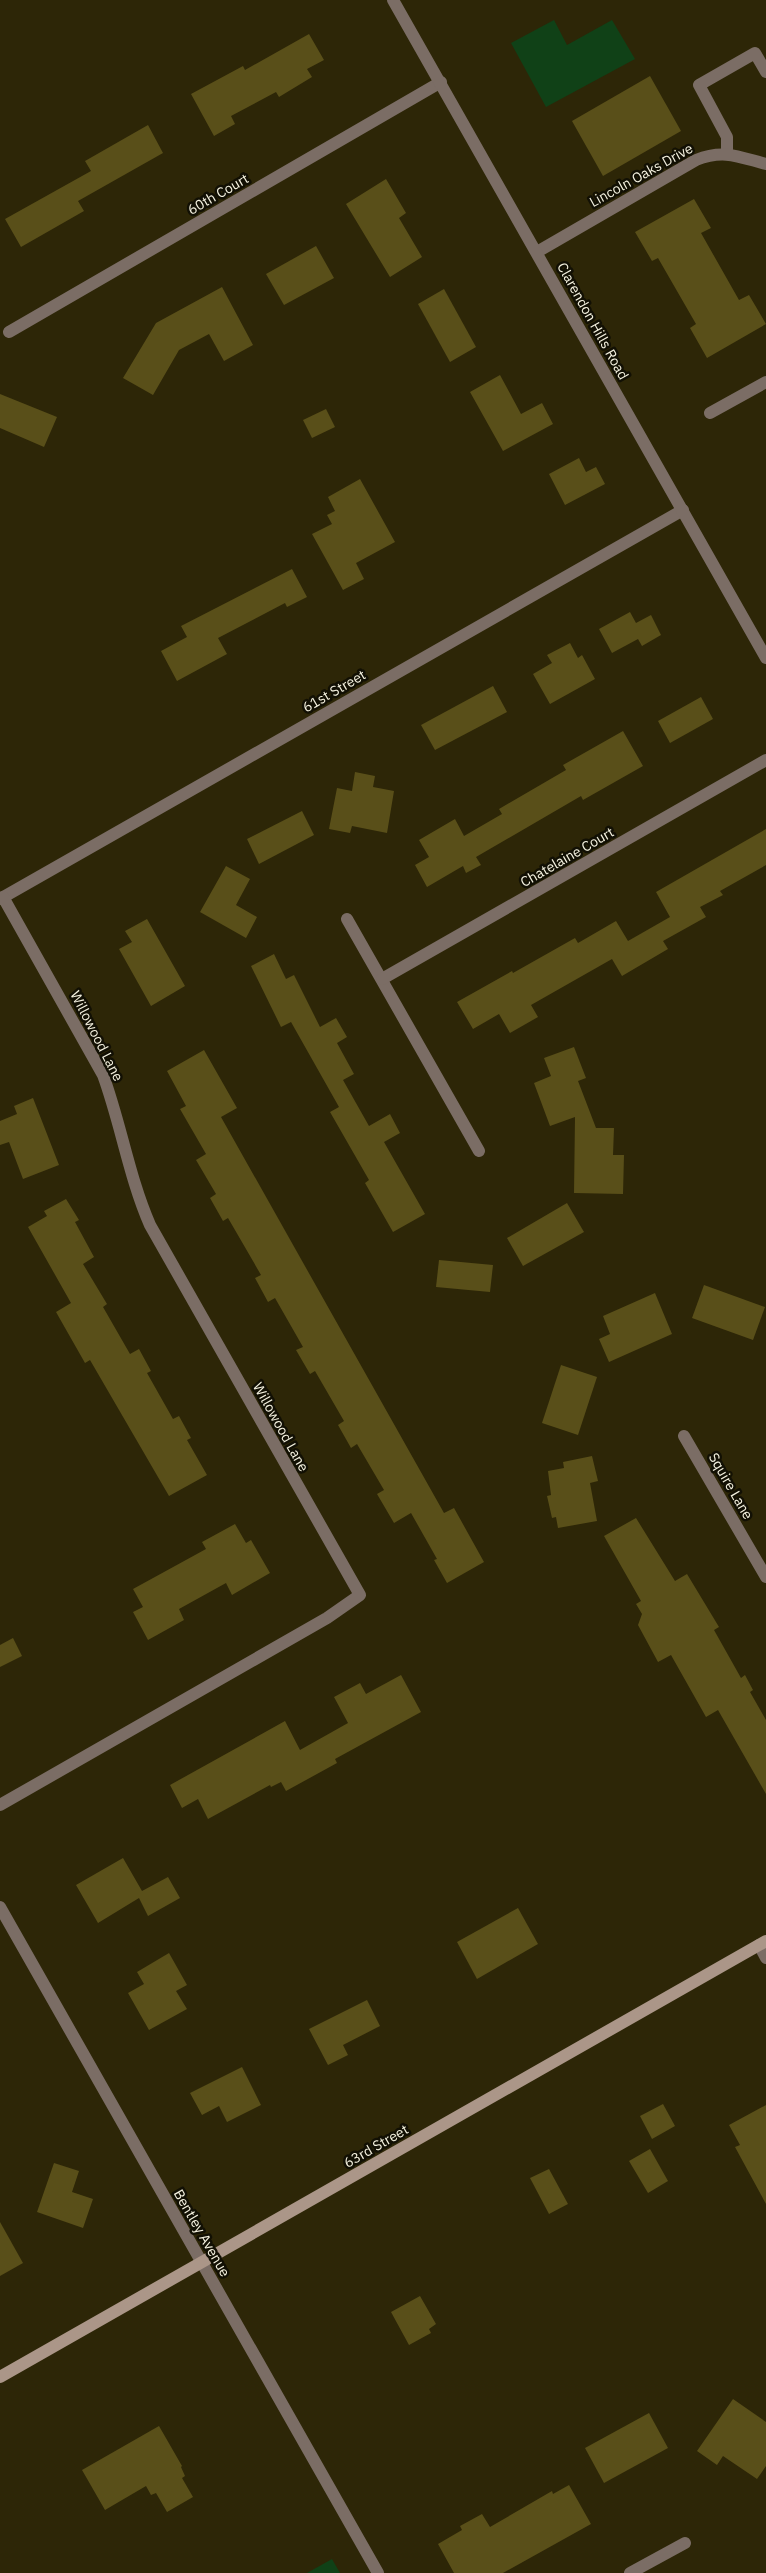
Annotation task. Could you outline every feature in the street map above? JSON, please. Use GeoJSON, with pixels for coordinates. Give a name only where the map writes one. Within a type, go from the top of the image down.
{"type":"FeatureCollection","features":[{"type":"Feature","properties":{"kind":"main road","name":"63rd Street"},"geometry":{"type":"LineString","coordinates":[[0,2376],[762,1943]]}},
{"type":"Feature","properties":{"kind":"street","name":"Clarendon Hills Road"},"geometry":{"type":"LineString","coordinates":[[393,0],[766,658]]}},
{"type":"Feature","properties":{"kind":"street"},"geometry":{"type":"LineString","coordinates":[[727,153],[727,137],[699,85],[755,53],[766,72]]}},
{"type":"Feature","properties":{"kind":"street","name":"60th Court"},"geometry":{"type":"LineString","coordinates":[[9,332],[441,82]]}},
{"type":"Feature","properties":{"kind":"street","name":"Lincoln Oaks Drive"},"geometry":{"type":"LineString","coordinates":[[537,252],[696,160],[711,154],[727,153],[766,164]]}},
{"type":"Feature","properties":{"kind":"street"},"geometry":{"type":"LineString","coordinates":[[710,413],[766,382]]}},
{"type":"Feature","properties":{"kind":"street","name":"61st Street"},"geometry":{"type":"LineString","coordinates":[[2,898],[682,510]]}},
{"type":"Feature","properties":{"kind":"street","name":"Chatelaine Court"},"geometry":{"type":"LineString","coordinates":[[382,979],[766,760]]}},
{"type":"Feature","properties":{"kind":"street","name":"Willowood Lane"},"geometry":{"type":"LineString","coordinates":[[0,1805],[328,1618],[360,1595],[150,1225],[135,1185],[114,1105],[103,1075],[2,898]]}},
{"type":"Feature","properties":{"kind":"street"},"geometry":{"type":"LineString","coordinates":[[347,919],[480,1152]]}},
{"type":"Feature","properties":{"kind":"street","name":"Squire Lane"},"geometry":{"type":"LineString","coordinates":[[684,1436],[766,1577]]}},
{"type":"Feature","properties":{"kind":"street","name":"Bentley Avenue"},"geometry":{"type":"LineString","coordinates":[[0,1907],[378,2573]]}},
{"type":"Feature","properties":{"kind":"street"},"geometry":{"type":"LineString","coordinates":[[762,1943],[766,1958]]}},
{"type":"Feature","properties":{"kind":"street"},"geometry":{"type":"LineString","coordinates":[[630,2573],[685,2543]]}},
{"type":"Feature","properties":{"kind":"green space"},"geometry":{"type":"Polygon","coordinates":[[[554,20],[567,45],[612,20],[635,59],[546,107],[511,43],[554,20]]]}},
{"type":"Feature","properties":{"kind":"green space"},"geometry":{"type":"Polygon","coordinates":[[[332,2559],[340,2573],[307,2573],[332,2559]]]}},
{"type":"Feature","properties":{"kind":"building"},"geometry":{"type":"Polygon","coordinates":[[[309,34],[324,60],[307,69],[312,77],[279,97],[276,92],[231,116],[235,124],[214,136],[191,94],[243,66],[245,70],[309,34]]]}},
{"type":"Feature","properties":{"kind":"building"},"geometry":{"type":"Polygon","coordinates":[[[650,76],[681,131],[603,176],[572,121],[650,76]]]}},
{"type":"Feature","properties":{"kind":"building"},"geometry":{"type":"Polygon","coordinates":[[[148,125],[163,153],[78,201],[84,211],[21,247],[5,219],[91,171],[85,161],[148,125]]]}},
{"type":"Feature","properties":{"kind":"building"},"geometry":{"type":"Polygon","coordinates":[[[386,179],[406,213],[399,218],[422,257],[390,277],[346,204],[386,179]]]}},
{"type":"Feature","properties":{"kind":"building"},"geometry":{"type":"Polygon","coordinates":[[[694,199],[711,228],[701,233],[739,300],[749,295],[766,324],[707,358],[690,328],[696,324],[658,258],[652,261],[635,232],[694,199]]]}},
{"type":"Feature","properties":{"kind":"building"},"geometry":{"type":"Polygon","coordinates":[[[316,246],[334,278],[284,305],[266,274],[316,246]]]}},
{"type":"Feature","properties":{"kind":"building"},"geometry":{"type":"Polygon","coordinates":[[[222,287],[253,345],[224,361],[209,334],[179,350],[153,395],[123,378],[156,323],[222,287]]]}},
{"type":"Feature","properties":{"kind":"building"},"geometry":{"type":"Polygon","coordinates":[[[444,289],[476,347],[450,362],[418,304],[444,289]]]}},
{"type":"Feature","properties":{"kind":"building"},"geometry":{"type":"Polygon","coordinates":[[[500,375],[521,414],[542,403],[553,424],[503,451],[470,392],[500,375]]]}},
{"type":"Feature","properties":{"kind":"building"},"geometry":{"type":"Polygon","coordinates":[[[0,394],[57,417],[44,447],[0,428],[0,394]]]}},
{"type":"Feature","properties":{"kind":"building"},"geometry":{"type":"Polygon","coordinates":[[[326,409],[335,427],[312,438],[303,420],[326,409]]]}},
{"type":"Feature","properties":{"kind":"building"},"geometry":{"type":"Polygon","coordinates":[[[579,458],[586,472],[596,467],[605,484],[565,505],[549,474],[579,458]]]}},
{"type":"Feature","properties":{"kind":"building"},"geometry":{"type":"Polygon","coordinates":[[[360,479],[395,542],[356,563],[364,579],[343,590],[312,534],[332,524],[327,515],[335,511],[328,497],[360,479]]]}},
{"type":"Feature","properties":{"kind":"building"},"geometry":{"type":"Polygon","coordinates":[[[292,569],[307,597],[287,607],[285,603],[218,638],[227,654],[177,681],[161,651],[187,637],[181,626],[292,569]]]}},
{"type":"Feature","properties":{"kind":"building"},"geometry":{"type":"Polygon","coordinates":[[[630,612],[636,623],[651,615],[661,635],[642,646],[638,639],[612,653],[599,629],[630,612]]]}},
{"type":"Feature","properties":{"kind":"building"},"geometry":{"type":"Polygon","coordinates":[[[570,643],[578,658],[582,655],[595,679],[550,704],[533,674],[552,663],[547,655],[570,643]]]}},
{"type":"Feature","properties":{"kind":"building"},"geometry":{"type":"Polygon","coordinates":[[[493,686],[507,712],[435,750],[421,725],[493,686]]]}},
{"type":"Feature","properties":{"kind":"building"},"geometry":{"type":"Polygon","coordinates":[[[701,697],[713,719],[670,743],[658,721],[701,697]]]}},
{"type":"Feature","properties":{"kind":"building"},"geometry":{"type":"Polygon","coordinates":[[[623,731],[643,766],[583,800],[581,796],[476,857],[481,865],[466,873],[463,866],[427,887],[415,865],[429,857],[419,840],[455,819],[464,836],[502,814],[499,809],[566,770],[563,765],[623,731]]]}},
{"type":"Feature","properties":{"kind":"building"},"geometry":{"type":"Polygon","coordinates":[[[355,772],[375,776],[373,787],[394,791],[387,833],[352,826],[350,833],[329,829],[337,788],[352,791],[355,772]]]}},
{"type":"Feature","properties":{"kind":"building"},"geometry":{"type":"Polygon","coordinates":[[[302,811],[314,835],[259,864],[247,839],[302,811]]]}},
{"type":"Feature","properties":{"kind":"building"},"geometry":{"type":"Polygon","coordinates":[[[766,829],[766,865],[720,891],[723,895],[700,907],[706,917],[663,941],[668,949],[622,976],[612,959],[531,1005],[538,1017],[510,1033],[499,1014],[473,1029],[457,1002],[575,938],[578,943],[616,921],[628,941],[670,917],[656,892],[766,829]]]}},
{"type":"Feature","properties":{"kind":"building"},"geometry":{"type":"Polygon","coordinates":[[[226,866],[250,879],[236,905],[257,917],[246,938],[200,912],[226,866]]]}},
{"type":"Feature","properties":{"kind":"building"},"geometry":{"type":"Polygon","coordinates":[[[147,919],[185,986],[151,1006],[119,949],[132,942],[125,931],[147,919]]]}},
{"type":"Feature","properties":{"kind":"building"},"geometry":{"type":"Polygon","coordinates":[[[274,954],[286,979],[294,975],[320,1027],[336,1018],[347,1037],[337,1043],[354,1074],[343,1080],[369,1126],[390,1114],[400,1133],[384,1142],[425,1214],[393,1232],[365,1183],[369,1180],[330,1112],[339,1107],[291,1022],[281,1027],[251,966],[274,954]]]}},
{"type":"Feature","properties":{"kind":"building"},"geometry":{"type":"Polygon","coordinates":[[[574,1047],[586,1078],[578,1081],[596,1128],[614,1128],[613,1155],[624,1155],[623,1194],[574,1193],[575,1117],[550,1126],[534,1083],[551,1076],[544,1058],[574,1047]]]}},
{"type":"Feature","properties":{"kind":"building"},"geometry":{"type":"Polygon","coordinates":[[[204,1050],[237,1108],[221,1117],[444,1513],[454,1508],[484,1562],[447,1583],[434,1560],[437,1559],[411,1513],[394,1523],[377,1494],[384,1490],[357,1444],[351,1448],[338,1425],[344,1421],[315,1371],[310,1374],[296,1350],[303,1347],[275,1298],[268,1302],[255,1278],[261,1275],[228,1218],[223,1221],[210,1198],[216,1194],[196,1160],[206,1154],[180,1109],[186,1106],[167,1071],[204,1050]]]}},
{"type":"Feature","properties":{"kind":"building"},"geometry":{"type":"Polygon","coordinates":[[[33,1098],[59,1165],[23,1179],[9,1142],[0,1145],[0,1121],[17,1114],[14,1106],[33,1098]]]}},
{"type":"Feature","properties":{"kind":"building"},"geometry":{"type":"Polygon","coordinates":[[[66,1199],[79,1220],[75,1222],[94,1257],[83,1264],[107,1304],[103,1307],[130,1354],[139,1349],[151,1371],[147,1373],[173,1419],[179,1416],[191,1438],[187,1440],[207,1475],[169,1496],[90,1360],[85,1363],[56,1312],[71,1303],[28,1227],[47,1216],[44,1211],[66,1199]]]}},
{"type":"Feature","properties":{"kind":"building"},"geometry":{"type":"Polygon","coordinates":[[[567,1203],[584,1232],[523,1266],[507,1238],[567,1203]]]}},
{"type":"Feature","properties":{"kind":"building"},"geometry":{"type":"Polygon","coordinates":[[[439,1260],[493,1265],[490,1292],[436,1287],[439,1260]]]}},
{"type":"Feature","properties":{"kind":"building"},"geometry":{"type":"Polygon","coordinates":[[[704,1285],[765,1307],[753,1340],[692,1318],[704,1285]]]}},
{"type":"Feature","properties":{"kind":"building"},"geometry":{"type":"Polygon","coordinates":[[[655,1293],[672,1334],[609,1362],[599,1339],[610,1334],[603,1316],[655,1293]]]}},
{"type":"Feature","properties":{"kind":"building"},"geometry":{"type":"Polygon","coordinates":[[[561,1365],[597,1377],[578,1435],[542,1423],[561,1365]]]}},
{"type":"Feature","properties":{"kind":"building"},"geometry":{"type":"Polygon","coordinates":[[[592,1456],[598,1481],[590,1483],[597,1521],[558,1528],[556,1517],[552,1518],[547,1496],[551,1495],[548,1471],[564,1468],[563,1462],[592,1456]]]}},
{"type":"Feature","properties":{"kind":"building"},"geometry":{"type":"Polygon","coordinates":[[[636,1518],[675,1581],[687,1574],[719,1627],[714,1630],[741,1678],[745,1675],[753,1690],[750,1692],[766,1720],[766,1794],[718,1710],[706,1717],[671,1655],[658,1662],[638,1625],[642,1614],[636,1604],[641,1601],[604,1536],[636,1518]]]}},
{"type":"Feature","properties":{"kind":"building"},"geometry":{"type":"Polygon","coordinates":[[[235,1524],[246,1543],[251,1540],[270,1573],[232,1595],[226,1583],[179,1609],[184,1620],[148,1640],[133,1612],[143,1607],[133,1589],[206,1549],[202,1542],[235,1524]]]}},
{"type":"Feature","properties":{"kind":"building"},"geometry":{"type":"Polygon","coordinates":[[[13,1638],[22,1656],[0,1667],[0,1645],[13,1638]]]}},
{"type":"Feature","properties":{"kind":"building"},"geometry":{"type":"Polygon","coordinates":[[[401,1675],[421,1712],[335,1759],[337,1763],[286,1791],[281,1782],[271,1787],[270,1785],[208,1819],[198,1799],[182,1808],[170,1785],[285,1721],[300,1750],[348,1723],[334,1697],[360,1683],[366,1694],[401,1675]]]}},
{"type":"Feature","properties":{"kind":"building"},"geometry":{"type":"Polygon","coordinates":[[[123,1858],[142,1891],[168,1877],[180,1898],[148,1916],[139,1898],[98,1923],[76,1885],[123,1858]]]}},
{"type":"Feature","properties":{"kind":"building"},"geometry":{"type":"Polygon","coordinates":[[[518,1908],[538,1944],[477,1979],[457,1942],[518,1908]]]}},
{"type":"Feature","properties":{"kind":"building"},"geometry":{"type":"Polygon","coordinates":[[[169,1953],[187,1985],[176,1991],[187,2009],[149,2030],[128,1993],[144,1984],[137,1972],[169,1953]]]}},
{"type":"Feature","properties":{"kind":"building"},"geometry":{"type":"Polygon","coordinates":[[[367,2000],[380,2026],[343,2045],[348,2055],[328,2065],[309,2029],[367,2000]]]}},
{"type":"Feature","properties":{"kind":"building"},"geometry":{"type":"Polygon","coordinates":[[[242,2067],[261,2105],[227,2122],[219,2106],[202,2115],[190,2093],[242,2067]]]}},
{"type":"Feature","properties":{"kind":"building"},"geometry":{"type":"Polygon","coordinates":[[[663,2104],[675,2126],[652,2139],[640,2116],[663,2104]]]}},
{"type":"Feature","properties":{"kind":"building"},"geometry":{"type":"Polygon","coordinates":[[[766,2105],[766,2204],[735,2147],[740,2145],[729,2125],[766,2105]]]}},
{"type":"Feature","properties":{"kind":"building"},"geometry":{"type":"Polygon","coordinates":[[[650,2149],[668,2181],[648,2193],[629,2161],[650,2149]]]}},
{"type":"Feature","properties":{"kind":"building"},"geometry":{"type":"Polygon","coordinates":[[[54,2163],[79,2171],[72,2192],[93,2199],[83,2228],[37,2212],[54,2163]]]}},
{"type":"Feature","properties":{"kind":"building"},"geometry":{"type":"Polygon","coordinates":[[[549,2169],[568,2204],[549,2214],[530,2178],[549,2169]]]}},
{"type":"Feature","properties":{"kind":"building"},"geometry":{"type":"Polygon","coordinates":[[[0,2222],[23,2263],[0,2276],[0,2222]]]}},
{"type":"Feature","properties":{"kind":"building"},"geometry":{"type":"Polygon","coordinates":[[[420,2296],[436,2324],[429,2329],[431,2333],[409,2345],[391,2312],[420,2296]]]}},
{"type":"Feature","properties":{"kind":"building"},"geometry":{"type":"Polygon","coordinates":[[[733,2399],[766,2422],[766,2466],[757,2479],[723,2456],[717,2465],[697,2451],[733,2399]]]}},
{"type":"Feature","properties":{"kind":"building"},"geometry":{"type":"Polygon","coordinates":[[[649,2413],[668,2448],[604,2483],[585,2448],[649,2413]]]}},
{"type":"Feature","properties":{"kind":"building"},"geometry":{"type":"Polygon","coordinates":[[[159,2426],[182,2466],[185,2476],[182,2478],[193,2497],[167,2512],[156,2493],[151,2495],[146,2486],[105,2510],[82,2470],[159,2426]]]}},
{"type":"Feature","properties":{"kind":"building"},"geometry":{"type":"Polygon","coordinates":[[[569,2485],[591,2524],[503,2573],[454,2573],[438,2544],[462,2530],[460,2526],[482,2514],[490,2527],[552,2491],[553,2494],[569,2485]]]}}]}
